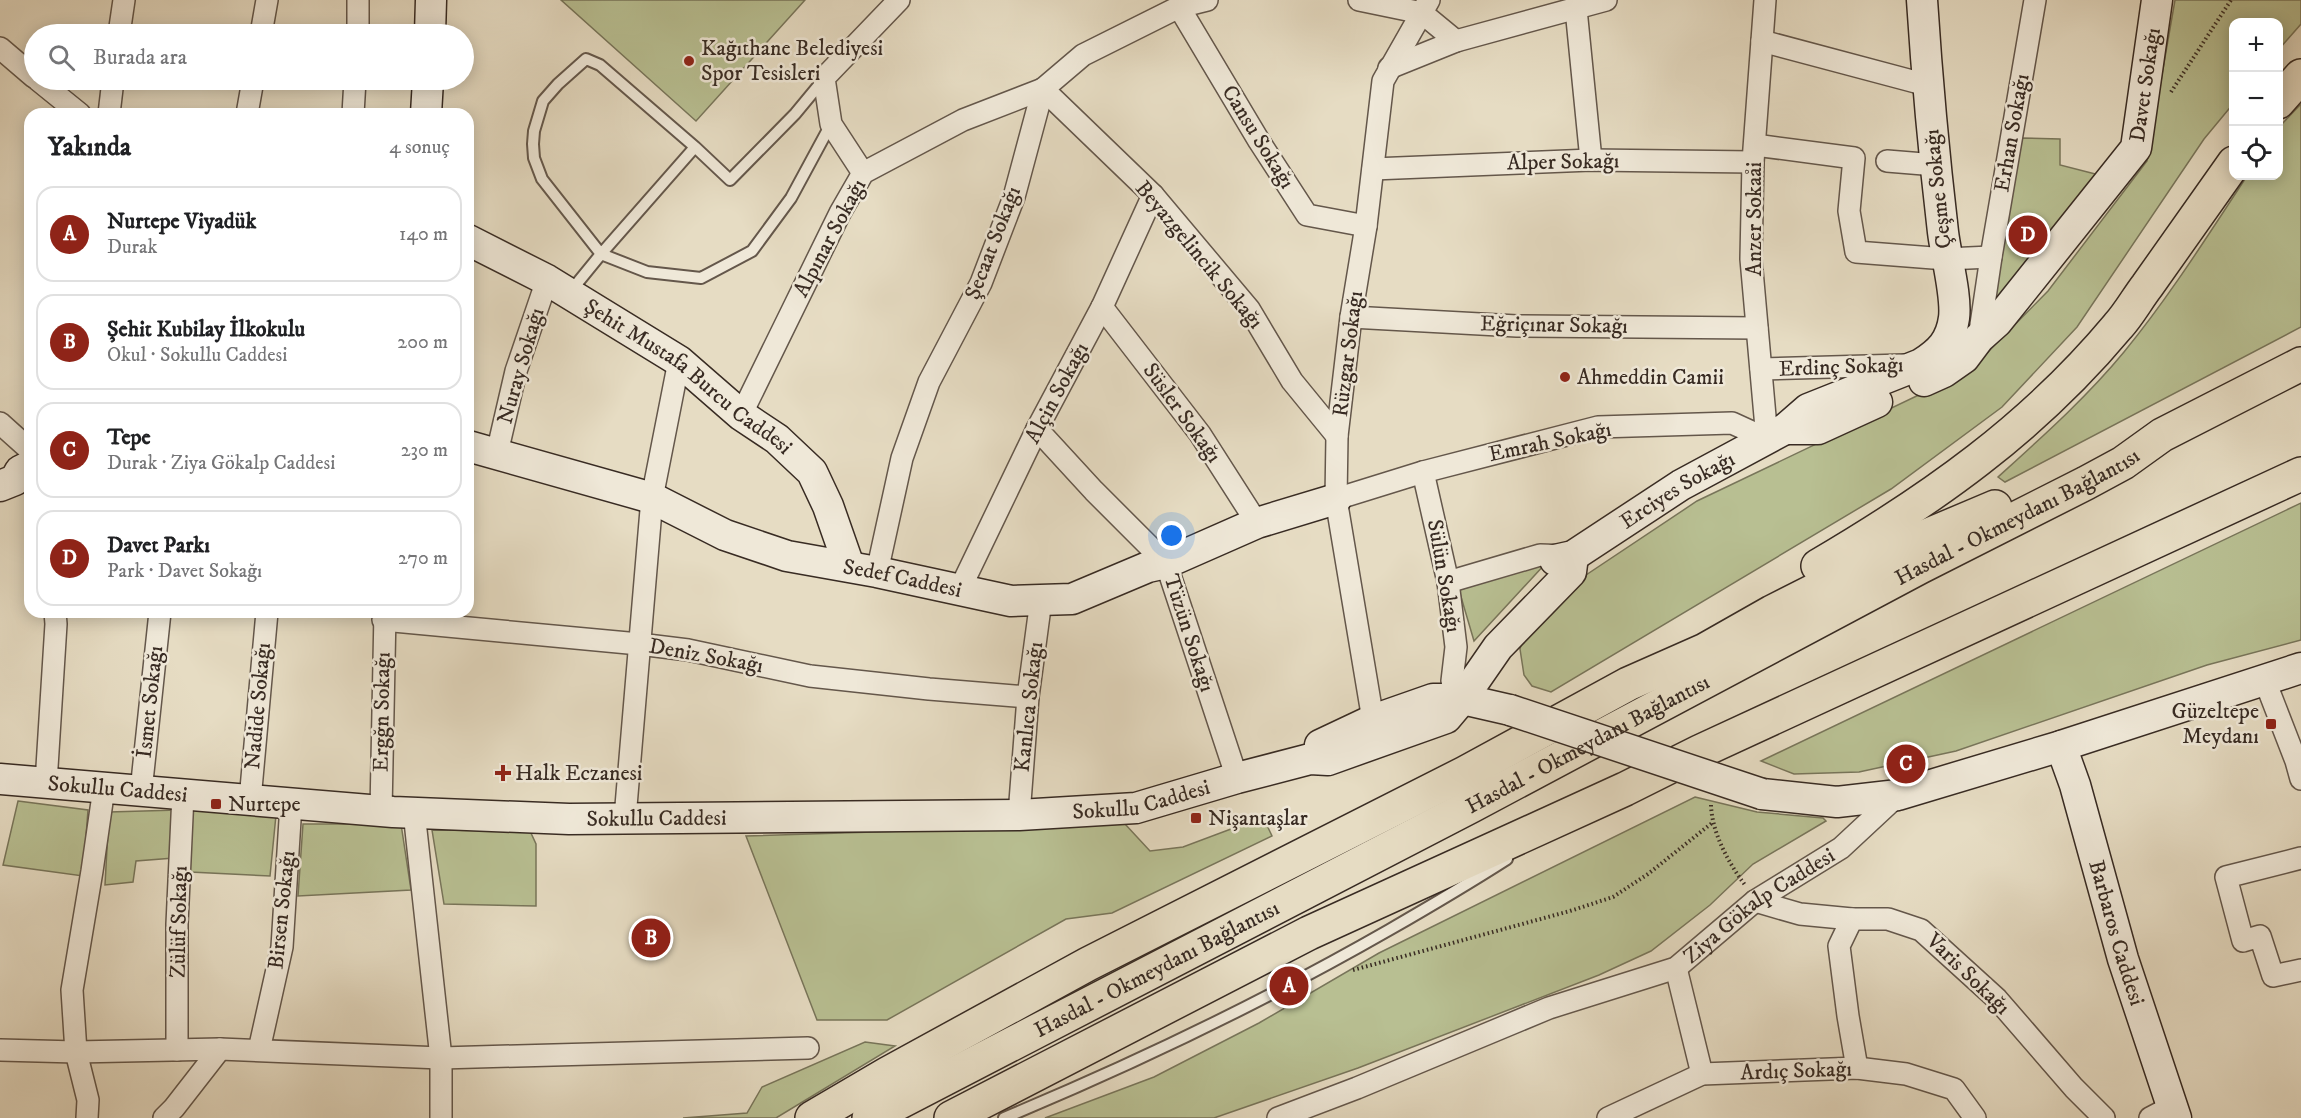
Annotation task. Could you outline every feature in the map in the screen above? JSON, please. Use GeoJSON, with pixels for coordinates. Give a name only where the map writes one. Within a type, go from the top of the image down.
{"type":"FeatureCollection","features":[{"type":"Feature","properties":{"kind":"highway"},"geometry":{"type":"LineString","coordinates":[[2283,96],[2301,76]]}},
{"type":"Feature","properties":{"kind":"highway"},"geometry":{"type":"LineString","coordinates":[[1628,684],[1661,657],[1712,625],[1864,539],[1952,482],[1991,452],[2071,378],[2119,325],[2229,170]]}},
{"type":"Feature","properties":{"kind":"highway","name":"Hasdal - Okmeydanı Bağlantısı"},"geometry":{"type":"LineString","coordinates":[[869,1118],[1481,800],[1920,567],[2086,483],[2123,463],[2162,435],[2301,363]]}},
{"type":"Feature","properties":{"kind":"highway"},"geometry":{"type":"LineString","coordinates":[[812,1118],[1068,974],[1466,773],[1628,684],[1705,650],[1772,612],[1924,537],[2162,435]]}},
{"type":"Feature","properties":{"kind":"highway","name":"Hasdal - Okmeydanı Bağlantısı"},"geometry":{"type":"LineString","coordinates":[[951,1118],[1309,933],[1546,826],[1699,752],[2301,474]]}},
{"type":"Feature","properties":{"kind":"street"},"geometry":{"type":"LineString","coordinates":[[120,24],[124,0]]}},
{"type":"Feature","properties":{"kind":"street"},"geometry":{"type":"LineString","coordinates":[[263,24],[267,0]]}},
{"type":"Feature","properties":{"kind":"street"},"geometry":{"type":"LineString","coordinates":[[358,0],[358,24]]}},
{"type":"Feature","properties":{"kind":"street"},"geometry":{"type":"LineString","coordinates":[[430,24],[431,0]]}},
{"type":"Feature","properties":{"kind":"street"},"geometry":{"type":"LineString","coordinates":[[863,173],[831,124],[824,78],[899,0]]}},
{"type":"Feature","properties":{"kind":"street"},"geometry":{"type":"LineString","coordinates":[[1043,89],[1083,55],[1179,7],[1207,0]]}},
{"type":"Feature","properties":{"kind":"street"},"geometry":{"type":"LineString","coordinates":[[1359,0],[1425,7],[1456,41]]}},
{"type":"Feature","properties":{"kind":"street"},"geometry":{"type":"LineString","coordinates":[[1389,68],[1456,41],[1606,0]]}},
{"type":"Feature","properties":{"kind":"street","name":"Anzer Sokaåi"},"geometry":{"type":"LineString","coordinates":[[1765,0],[1754,154],[1751,259],[1761,369],[1776,434]]}},
{"type":"Feature","properties":{"kind":"street","name":"Çeşme Sokağı"},"geometry":{"type":"LineString","coordinates":[[1922,0],[1927,85],[1946,259],[1955,316],[1950,336],[1938,353],[1922,364]]}},
{"type":"Feature","properties":{"kind":"street","name":"Erhan Sokağı"},"geometry":{"type":"LineString","coordinates":[[1972,348],[1991,256],[2035,0]]}},
{"type":"Feature","properties":{"kind":"street","name":"Davet Sokağı"},"geometry":{"type":"LineString","coordinates":[[1972,348],[1997,322],[2136,148],[2157,0]]}},
{"type":"Feature","properties":{"kind":"street","name":"Cansu Sokağı"},"geometry":{"type":"LineString","coordinates":[[1179,7],[1259,141],[1307,215],[1366,226]]}},
{"type":"Feature","properties":{"kind":"street","name":"Rüzgar Sokağı"},"geometry":{"type":"LineString","coordinates":[[1373,720],[1336,499],[1337,436],[1383,81],[1425,7]]}},
{"type":"Feature","properties":{"kind":"street"},"geometry":{"type":"LineString","coordinates":[[1576,9],[1591,160]]}},
{"type":"Feature","properties":{"kind":"street"},"geometry":{"type":"LineString","coordinates":[[1762,41],[1927,85]]}},
{"type":"Feature","properties":{"kind":"street"},"geometry":{"type":"LineString","coordinates":[[0,48],[24,68]]}},
{"type":"Feature","properties":{"kind":"street","name":"Alpınar Sokağı"},"geometry":{"type":"LineString","coordinates":[[741,416],[840,213],[863,173],[963,120],[1043,89]]}},
{"type":"Feature","properties":{"kind":"street","name":"Beyazgelincik Sokağı"},"geometry":{"type":"LineString","coordinates":[[1043,89],[1153,195],[1249,309],[1292,381],[1337,436]]}},
{"type":"Feature","properties":{"kind":"street","name":"Şecaat Sokağı"},"geometry":{"type":"LineString","coordinates":[[863,569],[929,382],[981,283],[1006,219],[1043,89]]}},
{"type":"Feature","properties":{"kind":"street"},"geometry":{"type":"LineString","coordinates":[[51,90],[73,108]]}},
{"type":"Feature","properties":{"kind":"street"},"geometry":{"type":"LineString","coordinates":[[110,108],[112,90]]}},
{"type":"Feature","properties":{"kind":"street"},"geometry":{"type":"LineString","coordinates":[[248,108],[251,90]]}},
{"type":"Feature","properties":{"kind":"street"},"geometry":{"type":"LineString","coordinates":[[353,108],[354,90]]}},
{"type":"Feature","properties":{"kind":"street"},"geometry":{"type":"LineString","coordinates":[[426,108],[427,90]]}},
{"type":"Feature","properties":{"kind":"street","name":"Alper Sokağı"},"geometry":{"type":"LineString","coordinates":[[1373,169],[1754,154],[1854,159],[1849,211],[1856,252],[1946,259]]}},
{"type":"Feature","properties":{"kind":"street"},"geometry":{"type":"LineString","coordinates":[[1887,161],[1936,165]]}},
{"type":"Feature","properties":{"kind":"street","name":"Alçin Sokağı"},"geometry":{"type":"LineString","coordinates":[[959,591],[1037,429],[1102,307],[1153,195]]}},
{"type":"Feature","properties":{"kind":"street","name":"Şehit Mustafa Burcu Caddesi"},"geometry":{"type":"LineString","coordinates":[[474,243],[558,287],[679,361],[741,416],[777,439],[812,472],[863,569]]}},
{"type":"Feature","properties":{"kind":"street"},"geometry":{"type":"LineString","coordinates":[[1946,259],[1991,256]]}},
{"type":"Feature","properties":{"kind":"street","name":"Nuray Sokağı"},"geometry":{"type":"LineString","coordinates":[[497,453],[516,371],[558,287]]}},
{"type":"Feature","properties":{"kind":"street","name":"Süsler Sokağı"},"geometry":{"type":"LineString","coordinates":[[1102,307],[1200,434],[1257,523]]}},
{"type":"Feature","properties":{"kind":"street","name":"Eğriçınar Sokağı"},"geometry":{"type":"LineString","coordinates":[[1351,317],[1517,326],[1757,328]]}},
{"type":"Feature","properties":{"kind":"street","name":"Erciyes Sokağı"},"geometry":{"type":"LineString","coordinates":[[1776,434],[1818,429],[1944,372],[1972,348]]}},
{"type":"Feature","properties":{"kind":"street"},"geometry":{"type":"LineString","coordinates":[[625,818],[652,498],[679,361]]}},
{"type":"Feature","properties":{"kind":"street","name":"Erciyes Sokağı"},"geometry":{"type":"LineString","coordinates":[[1457,690],[1476,642],[1554,560],[1573,556],[1680,485],[1776,434],[1808,409],[1922,364]]}},
{"type":"Feature","properties":{"kind":"street","name":"Erdinç Sokağı"},"geometry":{"type":"LineString","coordinates":[[1761,369],[1922,364]]}},
{"type":"Feature","properties":{"kind":"street"},"geometry":{"type":"LineString","coordinates":[[0,423],[16,470]]}},
{"type":"Feature","properties":{"kind":"street","name":"Emrah Sokağı"},"geometry":{"type":"LineString","coordinates":[[1336,499],[1423,472],[1598,427],[1732,423],[1776,434]]}},
{"type":"Feature","properties":{"kind":"street","name":"Tüzün Sokağı"},"geometry":{"type":"LineString","coordinates":[[1037,429],[1094,491],[1166,563],[1237,778]]}},
{"type":"Feature","properties":{"kind":"street","name":"Sedef Caddesi"},"geometry":{"type":"LineString","coordinates":[[474,447],[652,498],[725,535],[787,555],[1011,601],[1072,599],[1148,567],[1166,563],[1257,523],[1336,499]]}},
{"type":"Feature","properties":{"kind":"street","name":"Sülün Sokağı"},"geometry":{"type":"LineString","coordinates":[[1423,472],[1448,582],[1456,647],[1457,690]]}},
{"type":"Feature","properties":{"kind":"street"},"geometry":{"type":"LineString","coordinates":[[1448,582],[1540,555],[1573,556],[1571,572],[1457,690],[1510,710],[1762,794],[1837,802],[1898,795]]}},
{"type":"Feature","properties":{"kind":"street","name":"Kanlıca Sokağı"},"geometry":{"type":"LineString","coordinates":[[1019,815],[1028,697],[1041,600]]}},
{"type":"Feature","properties":{"kind":"street"},"geometry":{"type":"LineString","coordinates":[[46,783],[56,618]]}},
{"type":"Feature","properties":{"kind":"street","name":"İsmet Sokağı"},"geometry":{"type":"LineString","coordinates":[[141,791],[159,618]]}},
{"type":"Feature","properties":{"kind":"street","name":"Nadide Sokağı"},"geometry":{"type":"LineString","coordinates":[[249,800],[266,618]]}},
{"type":"Feature","properties":{"kind":"street","name":"Ergğn Sokağı"},"geometry":{"type":"LineString","coordinates":[[381,811],[384,618]]}},
{"type":"Feature","properties":{"kind":"street","name":"Deniz Sokağı"},"geometry":{"type":"LineString","coordinates":[[402,618],[688,650],[810,676],[1028,697]]}},
{"type":"Feature","properties":{"kind":"street"},"geometry":{"type":"LineString","coordinates":[[1498,647],[1497,683],[1510,710]]}},
{"type":"Feature","properties":{"kind":"street","name":"Ziya Gökalp Caddesi"},"geometry":{"type":"LineString","coordinates":[[1278,1118],[1308,1113],[1549,1008],[1676,969],[1755,901],[1841,848],[1898,795],[2061,746],[2301,668]]}},
{"type":"Feature","properties":{"kind":"street"},"geometry":{"type":"LineString","coordinates":[[2265,681],[2299,767]]}},
{"type":"Feature","properties":{"kind":"street","name":"Sokullu Caddesi"},"geometry":{"type":"LineString","coordinates":[[1310,759],[1321,744],[1373,720],[1457,690]]}},
{"type":"Feature","properties":{"kind":"street","name":"Sokullu Caddesi"},"geometry":{"type":"LineString","coordinates":[[1,784],[46,783],[381,811],[569,819],[1019,815],[1136,808],[1310,759],[1328,760],[1446,718],[1457,690]]}},
{"type":"Feature","properties":{"kind":"street","name":"Barbaros Caddesi"},"geometry":{"type":"LineString","coordinates":[[2061,746],[2075,785],[2166,1114]]}},
{"type":"Feature","properties":{"kind":"street"},"geometry":{"type":"LineString","coordinates":[[87,1118],[88,1100],[76,1052],[72,990],[93,871],[104,788]]}},
{"type":"Feature","properties":{"kind":"street","name":"Zülüf Sokağı"},"geometry":{"type":"LineString","coordinates":[[177,1050],[177,924],[183,795]]}},
{"type":"Feature","properties":{"kind":"street","name":"Birsen Sokağı"},"geometry":{"type":"LineString","coordinates":[[259,1050],[282,947],[291,804]]}},
{"type":"Feature","properties":{"kind":"street"},"geometry":{"type":"LineString","coordinates":[[414,812],[441,1058],[441,1118]]}},
{"type":"Feature","properties":{"kind":"street"},"geometry":{"type":"LineString","coordinates":[[2301,858],[2226,877],[2243,940],[2260,936],[2273,976],[2301,970]]}},
{"type":"Feature","properties":{"kind":"street","name":"Varis Sokağı"},"geometry":{"type":"LineString","coordinates":[[1755,901],[1800,914],[1852,919],[1888,919],[1921,930],[1997,999],[2074,1088],[2104,1118]]}},
{"type":"Feature","properties":{"kind":"street"},"geometry":{"type":"LineString","coordinates":[[1852,919],[1839,946],[1857,1068]]}},
{"type":"Feature","properties":{"kind":"street"},"geometry":{"type":"LineString","coordinates":[[1676,969],[1702,1074]]}},
{"type":"Feature","properties":{"kind":"street"},"geometry":{"type":"LineString","coordinates":[[0,1050],[76,1052],[220,1049],[441,1058],[808,1048]]}},
{"type":"Feature","properties":{"kind":"street"},"geometry":{"type":"LineString","coordinates":[[164,1118],[220,1049]]}},
{"type":"Feature","properties":{"kind":"street","name":"Ardıç Sokağı"},"geometry":{"type":"LineString","coordinates":[[1608,1118],[1702,1074],[1857,1068],[1906,1074],[1954,1089],[1975,1118]]}},
{"type":"Feature","properties":{"kind":"lane"},"geometry":{"type":"LineString","coordinates":[[824,78],[795,114],[730,180],[600,65],[586,59],[550,92],[540,108],[534,131],[534,158],[542,179],[601,254],[647,272],[701,278],[752,251],[790,198],[831,124]]}},
{"type":"Feature","properties":{"kind":"lane"},"geometry":{"type":"LineString","coordinates":[[558,287],[601,254],[695,147]]}},
{"type":"Feature","properties":{"kind":"lane"},"geometry":{"type":"LineString","coordinates":[[1004,1118],[1197,1032],[1313,972],[1463,888],[1508,857],[1546,826]]}},
{"type":"Feature","properties":{"kind":"path"},"geometry":{"type":"LineString","coordinates":[[2169,101],[2172,91],[2231,0]]}},
{"type":"Feature","properties":{"kind":"path"},"geometry":{"type":"LineString","coordinates":[[1711,804],[1712,823],[1740,879]]}},
{"type":"Feature","properties":{"kind":"path"},"geometry":{"type":"LineString","coordinates":[[1313,972],[1353,970],[1402,958],[1613,897],[1648,874],[1712,823]]}},
{"type":"Feature","properties":{"kind":"green space","name":"Kağıthane Belediyesi Spor Tesisleri"},"geometry":{"type":"Polygon","coordinates":[[[561,0],[805,0],[696,121],[561,0]]]}},
{"type":"Feature","properties":{"kind":"green space"},"geometry":{"type":"Polygon","coordinates":[[[2175,0],[2301,0],[2301,24],[2283,44],[2283,18],[2229,18],[2229,109],[2204,139],[2077,327],[2002,407],[1891,489],[1551,692],[1532,686],[1524,675],[1520,649],[1526,625],[1559,593],[1697,501],[1948,381],[1987,353],[2048,291],[2147,161],[2175,0]]]}},
{"type":"Feature","properties":{"kind":"green space"},"geometry":{"type":"Polygon","coordinates":[[[2301,104],[2301,327],[2005,482],[1998,477],[2079,401],[2124,352],[2173,287],[2244,180],[2283,180],[2283,123],[2301,104]]]}},
{"type":"Feature","properties":{"kind":"green space"},"geometry":{"type":"Polygon","coordinates":[[[2022,138],[2060,139],[2060,165],[2103,176],[2005,295],[1990,305],[2022,138]]]}},
{"type":"Feature","properties":{"kind":"green space"},"geometry":{"type":"Polygon","coordinates":[[[2301,503],[2301,640],[2207,665],[1956,751],[1859,772],[1794,774],[1761,761],[2301,503]]]}},
{"type":"Feature","properties":{"kind":"green space"},"geometry":{"type":"Polygon","coordinates":[[[1546,563],[1474,641],[1459,590],[1546,563]]]}},
{"type":"Feature","properties":{"kind":"green space"},"geometry":{"type":"Polygon","coordinates":[[[1695,797],[1757,812],[1823,818],[1826,821],[1753,864],[1710,905],[1651,951],[1599,975],[1358,1068],[1214,1118],[1045,1118],[1154,1077],[1259,1023],[1379,953],[1695,797]]]}},
{"type":"Feature","properties":{"kind":"green space"},"geometry":{"type":"Polygon","coordinates":[[[18,801],[88,810],[83,876],[3,865],[18,801]]]}},
{"type":"Feature","properties":{"kind":"green space"},"geometry":{"type":"Polygon","coordinates":[[[192,805],[276,815],[270,876],[190,872],[192,805]]]}},
{"type":"Feature","properties":{"kind":"green space"},"geometry":{"type":"Polygon","coordinates":[[[178,810],[174,858],[136,861],[133,882],[105,885],[109,812],[178,810]]]}},
{"type":"Feature","properties":{"kind":"green space"},"geometry":{"type":"Polygon","coordinates":[[[1263,817],[1272,836],[1112,913],[1066,919],[887,1020],[817,1020],[746,836],[1125,824],[1150,851],[1183,847],[1263,817]]]}},
{"type":"Feature","properties":{"kind":"green space"},"geometry":{"type":"Polygon","coordinates":[[[303,824],[401,824],[411,890],[298,896],[303,824]]]}},
{"type":"Feature","properties":{"kind":"green space"},"geometry":{"type":"Polygon","coordinates":[[[432,830],[530,831],[536,844],[536,906],[444,904],[432,830]]]}},
{"type":"Feature","properties":{"kind":"green space"},"geometry":{"type":"Polygon","coordinates":[[[865,1042],[895,1046],[776,1118],[683,1118],[747,1113],[762,1087],[865,1042]]]}},
{"type":"Feature","properties":{"kind":"place","name":"Kağıthane Belediyesi Spor Tesisleri"},"geometry":{"type":"Point","coordinates":[689,61]}},
{"type":"Feature","properties":{"kind":"place","name":"Davet Parkı"},"geometry":{"type":"Point","coordinates":[2028,235]}},
{"type":"Feature","properties":{"kind":"place","name":"Ahmeddin Camii"},"geometry":{"type":"Point","coordinates":[1565,377]}},
{"type":"Feature","properties":{"kind":"place","name":"Güzeltepe Meydanı"},"geometry":{"type":"Point","coordinates":[2271,724]}},
{"type":"Feature","properties":{"kind":"place","name":"Tepe"},"geometry":{"type":"Point","coordinates":[1906,764]}},
{"type":"Feature","properties":{"kind":"place","name":"Halk Eczanesi"},"geometry":{"type":"Point","coordinates":[503,773]}},
{"type":"Feature","properties":{"kind":"place","name":"Nurtepe"},"geometry":{"type":"Point","coordinates":[216,804]}},
{"type":"Feature","properties":{"kind":"place","name":"Nişantaşlar"},"geometry":{"type":"Point","coordinates":[1196,818]}},
{"type":"Feature","properties":{"kind":"place","name":"Şehit Kubilay İlkokulu"},"geometry":{"type":"Point","coordinates":[651,938]}},
{"type":"Feature","properties":{"kind":"place","name":"Nurtepe Viyadük"},"geometry":{"type":"Point","coordinates":[1289,986]}}]}
